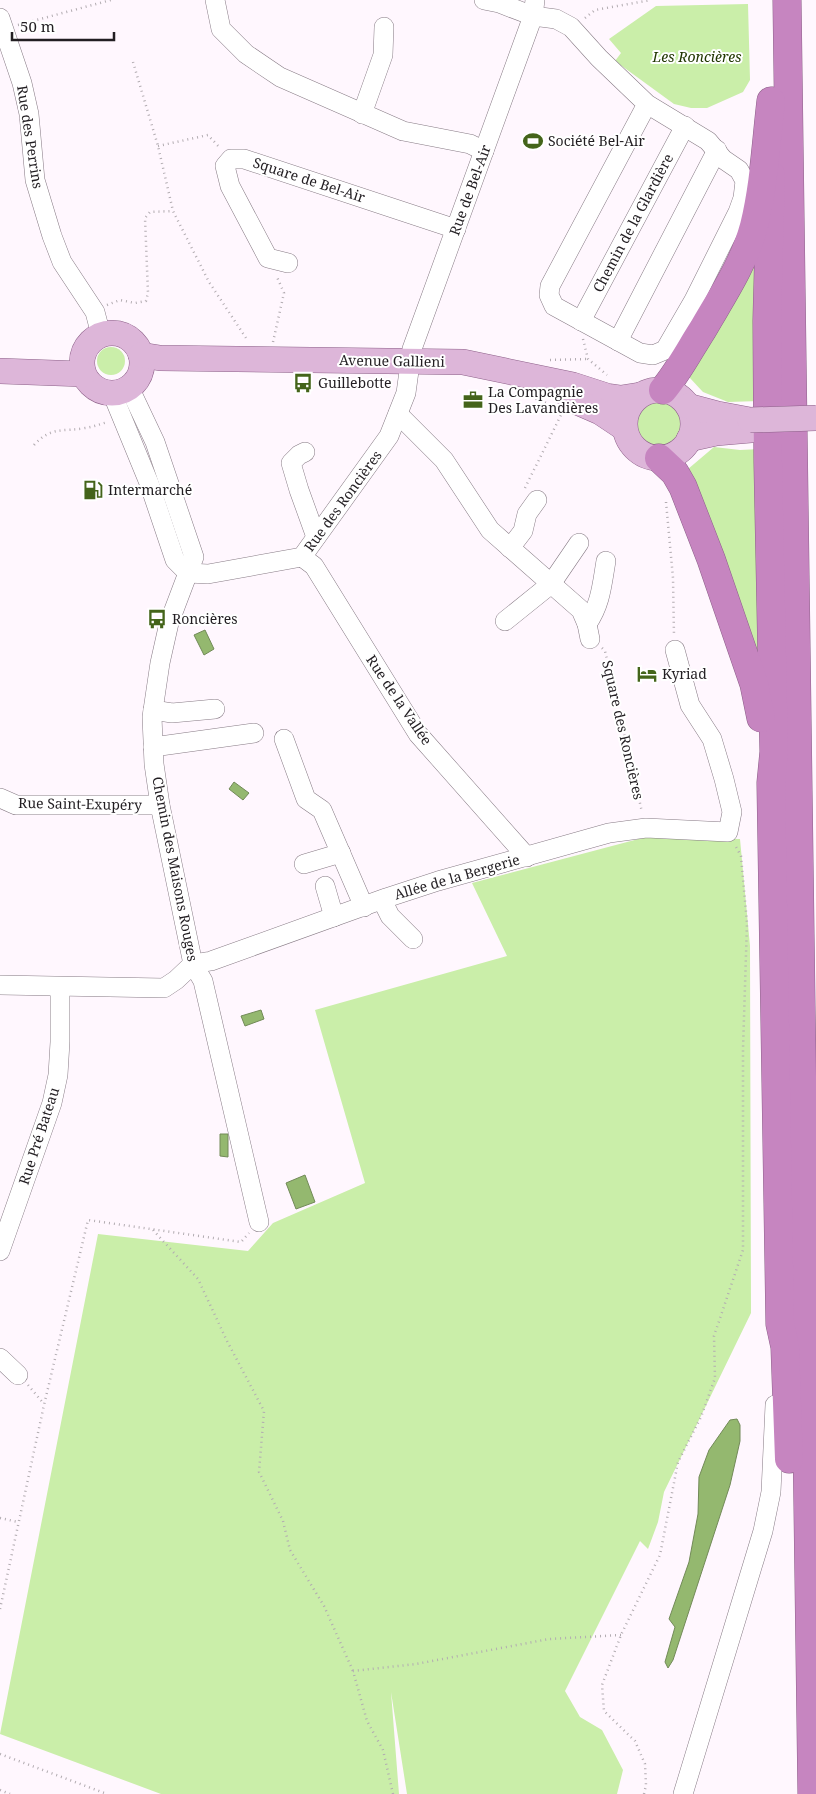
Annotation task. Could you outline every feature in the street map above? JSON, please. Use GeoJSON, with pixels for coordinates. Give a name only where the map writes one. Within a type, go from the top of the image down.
{"type":"FeatureCollection","features":[{"type":"Feature","properties":{"kind":"highway"},"geometry":{"type":"LineString","coordinates":[[774,0],[767,321],[774,752],[771,783],[780,1324],[785,1348],[792,1551],[809,1613]]}},
{"type":"Feature","properties":{"kind":"highway"},"geometry":{"type":"LineString","coordinates":[[787,0],[812,1794]]}},
{"type":"Feature","properties":{"kind":"highway"},"geometry":{"type":"LineString","coordinates":[[652,392],[679,367],[728,287],[744,256],[754,227],[760,199],[771,101]]}},
{"type":"Feature","properties":{"kind":"highway"},"geometry":{"type":"LineString","coordinates":[[660,458],[675,473],[683,487],[711,559],[754,684],[764,730],[771,783]]}},
{"type":"Feature","properties":{"kind":"main road"},"geometry":{"type":"LineString","coordinates":[[121,334],[130,339],[136,346],[131,376],[103,391],[94,387],[83,364],[87,345],[101,335],[121,334]]}},
{"type":"Feature","properties":{"kind":"main road"},"geometry":{"type":"LineString","coordinates":[[0,356],[62,357],[83,364]]}},
{"type":"Feature","properties":{"kind":"main road","name":"Avenue Gallieni"},"geometry":{"type":"LineString","coordinates":[[131,376],[170,358],[410,365],[463,362],[573,385],[607,396],[621,398],[652,392]]}},
{"type":"Feature","properties":{"kind":"main road"},"geometry":{"type":"LineString","coordinates":[[0,371],[83,364]]}},
{"type":"Feature","properties":{"kind":"main road","name":"Avenue Gallieni"},"geometry":{"type":"LineString","coordinates":[[410,365],[503,379],[535,387],[576,401],[600,412],[624,428],[629,441],[638,451],[650,457],[660,458]]}},
{"type":"Feature","properties":{"kind":"main road"},"geometry":{"type":"LineString","coordinates":[[624,428],[624,419],[628,407],[652,392],[677,395],[688,406],[693,422],[689,439],[677,453],[660,458]]}},
{"type":"Feature","properties":{"kind":"main road"},"geometry":{"type":"LineString","coordinates":[[688,406],[750,425],[816,429]]}},
{"type":"Feature","properties":{"kind":"main road"},"geometry":{"type":"LineString","coordinates":[[689,439],[750,425],[816,418]]}},
{"type":"Feature","properties":{"kind":"street"},"geometry":{"type":"LineString","coordinates":[[215,0],[221,30],[246,54],[280,77],[403,131],[470,144],[484,151]]}},
{"type":"Feature","properties":{"kind":"street"},"geometry":{"type":"LineString","coordinates":[[494,1],[534,8],[571,27],[599,58],[647,104],[708,140],[723,159],[739,170],[745,181],[743,198],[738,212],[694,300],[665,350],[653,355],[640,353],[554,306],[549,295],[550,286],[647,104]]}},
{"type":"Feature","properties":{"kind":"street","name":"Rue de Bel-Air"},"geometry":{"type":"LineString","coordinates":[[410,365],[412,349],[534,8]]}},
{"type":"Feature","properties":{"kind":"street","name":"Rue des Perrins"},"geometry":{"type":"LineString","coordinates":[[2,23],[22,83],[29,114],[35,180],[52,236],[62,262],[95,312],[101,335]]}},
{"type":"Feature","properties":{"kind":"street"},"geometry":{"type":"LineString","coordinates":[[362,114],[383,55],[384,27]]}},
{"type":"Feature","properties":{"kind":"street","name":"Chemin de la Glardière"},"geometry":{"type":"LineString","coordinates":[[581,321],[685,126]]}},
{"type":"Feature","properties":{"kind":"street"},"geometry":{"type":"LineString","coordinates":[[618,340],[717,150]]}},
{"type":"Feature","properties":{"kind":"street"},"geometry":{"type":"LineString","coordinates":[[231,158],[225,166],[230,186],[268,258],[288,263]]}},
{"type":"Feature","properties":{"kind":"street","name":"Square de Bel-Air"},"geometry":{"type":"LineString","coordinates":[[231,158],[244,158],[456,229]]}},
{"type":"Feature","properties":{"kind":"street","name":"Rue des Roncières"},"geometry":{"type":"LineString","coordinates":[[188,573],[208,574],[302,557],[389,436],[406,393],[410,365]]}},
{"type":"Feature","properties":{"kind":"street"},"geometry":{"type":"LineString","coordinates":[[131,376],[151,490],[175,560],[188,573]]}},
{"type":"Feature","properties":{"kind":"street"},"geometry":{"type":"LineString","coordinates":[[398,414],[444,460],[490,530],[581,610],[588,632]]}},
{"type":"Feature","properties":{"kind":"street"},"geometry":{"type":"LineString","coordinates":[[305,452],[299,455],[292,463],[299,490],[316,537]]}},
{"type":"Feature","properties":{"kind":"street"},"geometry":{"type":"LineString","coordinates":[[510,548],[523,531],[529,498]]}},
{"type":"Feature","properties":{"kind":"street"},"geometry":{"type":"LineString","coordinates":[[505,621],[551,584],[579,543]]}},
{"type":"Feature","properties":{"kind":"street","name":"Rue de la Vallée"},"geometry":{"type":"LineString","coordinates":[[302,557],[314,566],[418,734],[527,857]]}},
{"type":"Feature","properties":{"kind":"street"},"geometry":{"type":"LineString","coordinates":[[588,632],[602,590],[606,561]]}},
{"type":"Feature","properties":{"kind":"street","name":"Chemin des Maisons Rouges"},"geometry":{"type":"LineString","coordinates":[[188,573],[169,623],[160,663],[153,710],[154,764],[160,805],[193,964],[203,981],[259,1222]]}},
{"type":"Feature","properties":{"kind":"street"},"geometry":{"type":"LineString","coordinates":[[675,650],[690,705],[712,739],[724,779],[732,812],[728,832]]}},
{"type":"Feature","properties":{"kind":"street"},"geometry":{"type":"LineString","coordinates":[[153,710],[172,713],[215,709]]}},
{"type":"Feature","properties":{"kind":"street"},"geometry":{"type":"LineString","coordinates":[[153,748],[254,733]]}},
{"type":"Feature","properties":{"kind":"street"},"geometry":{"type":"LineString","coordinates":[[284,739],[306,799],[322,810],[364,907]]}},
{"type":"Feature","properties":{"kind":"street","name":"Rue Saint-Exupéry"},"geometry":{"type":"LineString","coordinates":[[0,798],[16,805],[160,805]]}},
{"type":"Feature","properties":{"kind":"street","name":"Allée de la Bergerie"},"geometry":{"type":"LineString","coordinates":[[193,964],[211,961],[438,881],[609,833],[646,828],[728,832]]}},
{"type":"Feature","properties":{"kind":"street"},"geometry":{"type":"LineString","coordinates":[[304,864],[341,853]]}},
{"type":"Feature","properties":{"kind":"street"},"geometry":{"type":"LineString","coordinates":[[325,886],[334,917]]}},
{"type":"Feature","properties":{"kind":"street"},"geometry":{"type":"LineString","coordinates":[[382,900],[390,916],[413,939]]}},
{"type":"Feature","properties":{"kind":"street"},"geometry":{"type":"LineString","coordinates":[[0,985],[164,988],[193,964]]}},
{"type":"Feature","properties":{"kind":"street","name":"Rue Pré Bateau"},"geometry":{"type":"LineString","coordinates":[[0,1251],[52,1103],[58,1075],[60,987]]}},
{"type":"Feature","properties":{"kind":"street"},"geometry":{"type":"LineString","coordinates":[[683,1794],[760,1540],[771,1492],[775,1411],[775,1347],[780,1324]]}},
{"type":"Feature","properties":{"kind":"street"},"geometry":{"type":"LineString","coordinates":[[0,1358],[18,1375]]}},
{"type":"Feature","properties":{"kind":"path"},"geometry":{"type":"LineString","coordinates":[[2,23],[111,0]]}},
{"type":"Feature","properties":{"kind":"path"},"geometry":{"type":"LineString","coordinates":[[571,27],[595,10],[651,0]]}},
{"type":"Feature","properties":{"kind":"path"},"geometry":{"type":"LineString","coordinates":[[133,62],[158,146],[172,211],[209,282],[250,344]]}},
{"type":"Feature","properties":{"kind":"path"},"geometry":{"type":"LineString","coordinates":[[158,146],[208,135],[231,158]]}},
{"type":"Feature","properties":{"kind":"path"},"geometry":{"type":"LineString","coordinates":[[104,307],[120,300],[135,303],[146,301],[148,293],[145,218],[150,212],[172,211]]}},
{"type":"Feature","properties":{"kind":"path"},"geometry":{"type":"LineString","coordinates":[[268,258],[284,293],[272,344]]}},
{"type":"Feature","properties":{"kind":"path"},"geometry":{"type":"LineString","coordinates":[[581,321],[581,331],[588,359],[608,376]]}},
{"type":"Feature","properties":{"kind":"path"},"geometry":{"type":"LineString","coordinates":[[529,498],[564,410]]}},
{"type":"Feature","properties":{"kind":"path"},"geometry":{"type":"LineString","coordinates":[[34,445],[53,431],[84,428],[111,422],[113,419]]}},
{"type":"Feature","properties":{"kind":"path"},"geometry":{"type":"LineString","coordinates":[[665,494],[673,578],[675,650]]}},
{"type":"Feature","properties":{"kind":"path","name":"Square des Roncières"},"geometry":{"type":"LineString","coordinates":[[588,632],[605,651],[646,828]]}},
{"type":"Feature","properties":{"kind":"path"},"geometry":{"type":"LineString","coordinates":[[644,1794],[646,1785],[645,1764],[635,1741],[604,1710],[602,1685],[621,1635],[660,1555],[678,1462],[701,1418],[716,1378],[714,1336],[743,1250],[743,1059],[747,923],[742,856],[728,832]]}},
{"type":"Feature","properties":{"kind":"path"},"geometry":{"type":"LineString","coordinates":[[0,1609],[44,1404],[88,1220],[241,1242],[259,1222]]}},
{"type":"Feature","properties":{"kind":"path"},"geometry":{"type":"LineString","coordinates":[[153,1230],[198,1279],[227,1341],[264,1411],[259,1472],[283,1521],[290,1550],[324,1606],[353,1671],[367,1721],[383,1750],[393,1794]]}},
{"type":"Feature","properties":{"kind":"path"},"geometry":{"type":"LineString","coordinates":[[18,1375],[44,1404]]}},
{"type":"Feature","properties":{"kind":"path"},"geometry":{"type":"LineString","coordinates":[[0,1518],[19,1522]]}},
{"type":"Feature","properties":{"kind":"path"},"geometry":{"type":"LineString","coordinates":[[353,1671],[416,1664],[549,1639],[621,1635]]}},
{"type":"Feature","properties":{"kind":"path"},"geometry":{"type":"LineString","coordinates":[[0,1754],[108,1794]]}},
{"type":"Feature","properties":{"kind":"path"},"geometry":{"type":"LineString","coordinates":[[0,1790],[10,1794]]}},
{"type":"Feature","properties":{"kind":"green space","name":"Les Roncières"},"geometry":{"type":"Polygon","coordinates":[[[748,4],[750,80],[743,92],[707,108],[691,108],[674,104],[615,61],[621,53],[609,39],[656,6],[748,4]]]}},
{"type":"Feature","properties":{"kind":"green space"},"geometry":{"type":"Polygon","coordinates":[[[756,258],[760,401],[728,402],[703,392],[689,377],[756,258]]]}},
{"type":"Feature","properties":{"kind":"green space"},"geometry":{"type":"Polygon","coordinates":[[[111,347],[121,351],[125,361],[121,371],[111,375],[101,371],[97,361],[101,351],[111,347]]]}},
{"type":"Feature","properties":{"kind":"green space"},"geometry":{"type":"Polygon","coordinates":[[[659,400],[668,402],[676,407],[681,415],[683,424],[681,433],[676,441],[668,446],[659,448],[650,446],[642,441],[637,433],[635,424],[637,415],[642,407],[650,402],[659,400]]]}},
{"type":"Feature","properties":{"kind":"green space"},"geometry":{"type":"Polygon","coordinates":[[[714,447],[740,450],[760,449],[760,670],[681,475],[714,447]]]}},
{"type":"Feature","properties":{"kind":"green space"},"geometry":{"type":"Polygon","coordinates":[[[646,837],[740,839],[750,946],[751,1313],[664,1492],[658,1522],[648,1549],[640,1541],[565,1691],[580,1717],[602,1730],[623,1770],[617,1794],[407,1794],[391,1692],[399,1794],[161,1794],[0,1734],[98,1234],[248,1251],[273,1223],[365,1183],[315,1010],[507,956],[472,883],[646,837]]]}},
{"type":"Feature","properties":{"kind":"shaded area"},"geometry":{"type":"Polygon","coordinates":[[[205,630],[214,649],[204,655],[194,635],[205,630]]]}},
{"type":"Feature","properties":{"kind":"shaded area"},"geometry":{"type":"Polygon","coordinates":[[[234,782],[249,793],[243,800],[229,789],[234,782]]]}},
{"type":"Feature","properties":{"kind":"shaded area"},"geometry":{"type":"Polygon","coordinates":[[[261,1010],[264,1019],[245,1026],[241,1016],[261,1010]]]}},
{"type":"Feature","properties":{"kind":"shaded area"},"geometry":{"type":"Polygon","coordinates":[[[220,1134],[228,1134],[228,1157],[220,1156],[220,1134]]]}},
{"type":"Feature","properties":{"kind":"shaded area"},"geometry":{"type":"Polygon","coordinates":[[[305,1175],[315,1202],[296,1209],[286,1183],[305,1175]]]}},
{"type":"Feature","properties":{"kind":"shaded area"},"geometry":{"type":"Polygon","coordinates":[[[737,1419],[740,1425],[740,1441],[730,1485],[673,1660],[668,1668],[665,1662],[675,1627],[669,1619],[689,1562],[698,1514],[699,1477],[709,1450],[730,1420],[737,1419]]]}},
{"type":"Feature","properties":{"kind":"place","name":"Société Bel-Air"},"geometry":{"type":"Point","coordinates":[533,141]}},
{"type":"Feature","properties":{"kind":"place","name":"Guillebotte"},"geometry":{"type":"Point","coordinates":[303,383]}},
{"type":"Feature","properties":{"kind":"place","name":"La Compagnie Des Lavandières"},"geometry":{"type":"Point","coordinates":[473,400]}},
{"type":"Feature","properties":{"kind":"place","name":"Intermarché"},"geometry":{"type":"Point","coordinates":[93,490]}},
{"type":"Feature","properties":{"kind":"place","name":"Roncières"},"geometry":{"type":"Point","coordinates":[157,619]}},
{"type":"Feature","properties":{"kind":"place","name":"Kyriad"},"geometry":{"type":"Point","coordinates":[647,674]}}]}
